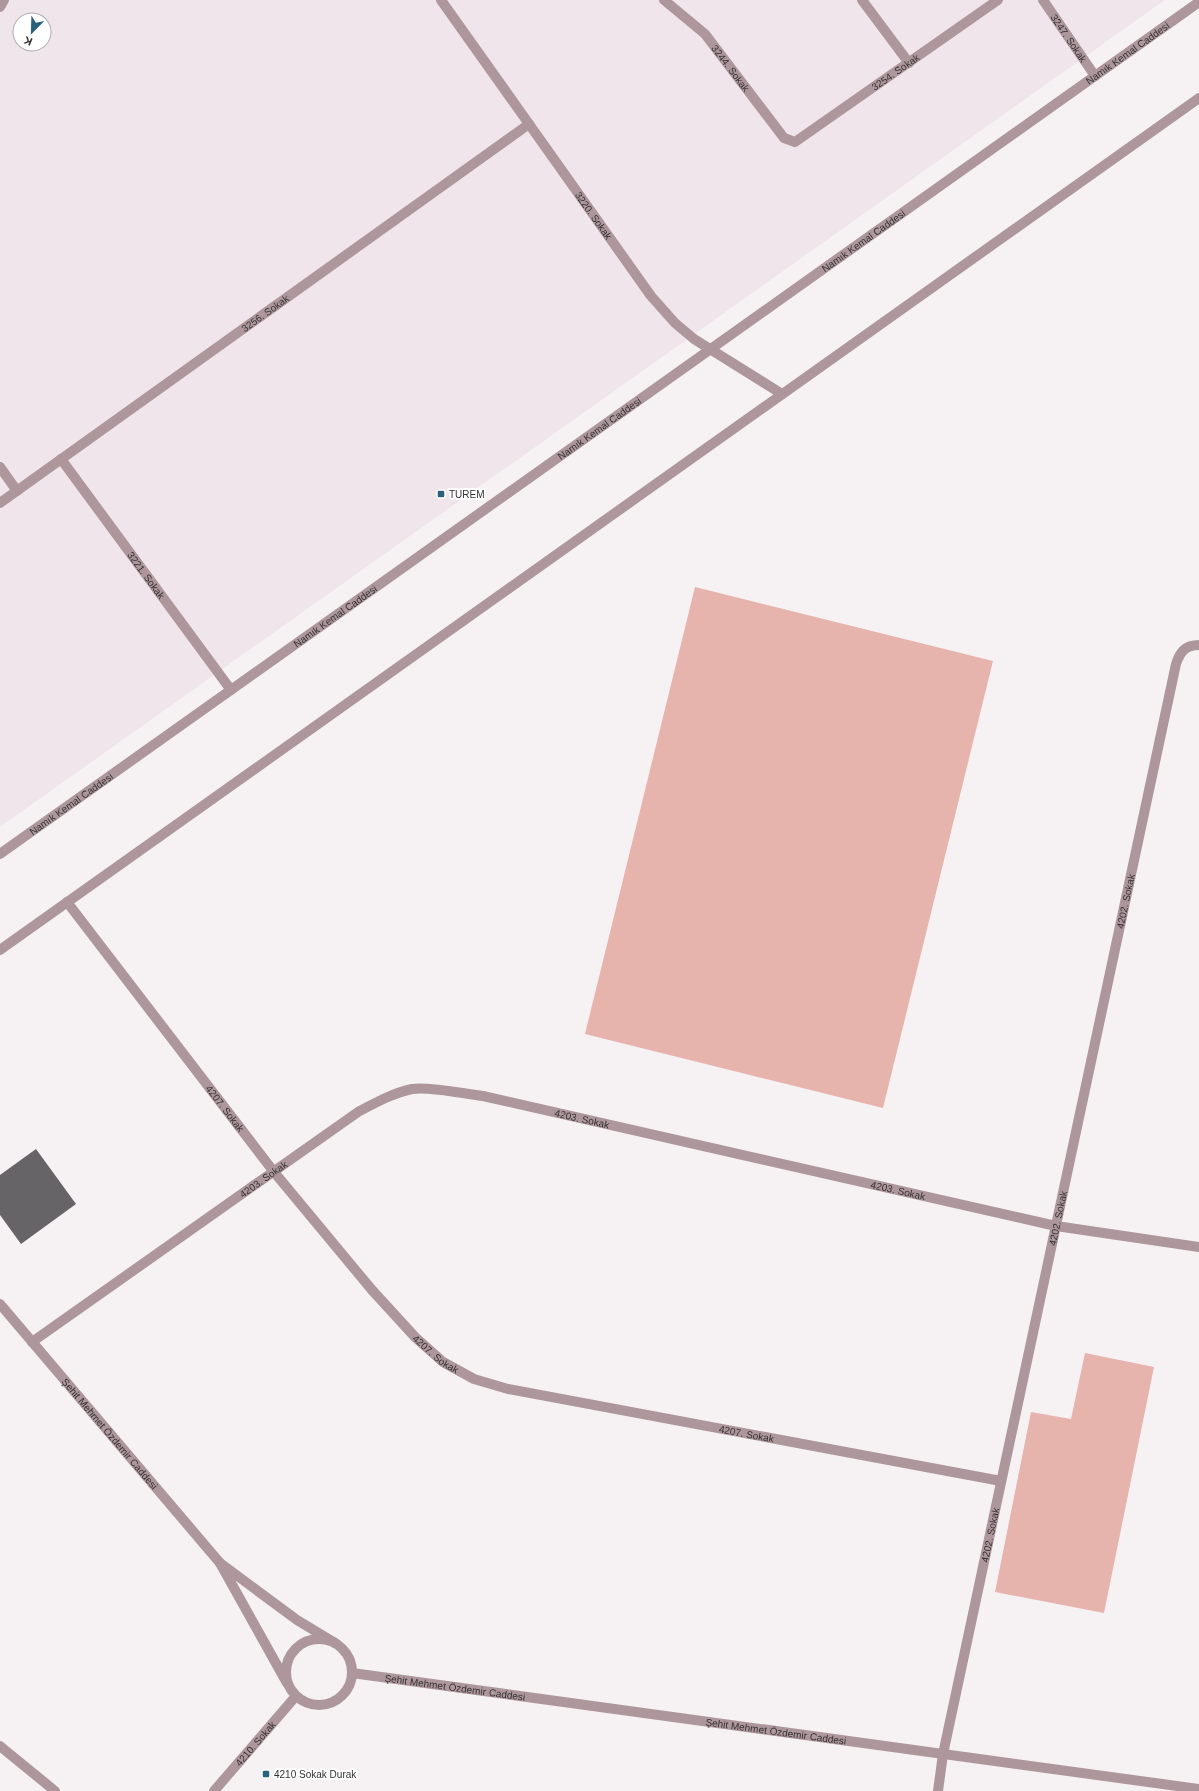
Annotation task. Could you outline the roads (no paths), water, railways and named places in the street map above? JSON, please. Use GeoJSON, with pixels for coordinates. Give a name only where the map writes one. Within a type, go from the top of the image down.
{"type":"FeatureCollection","features":[{"type":"Feature","properties":{"kind":"street"},"geometry":{"type":"LineString","coordinates":[[0,7],[4,0]]}},
{"type":"Feature","properties":{"kind":"street","name":"3220. Sokak"},"geometry":{"type":"LineString","coordinates":[[441,0],[651,296],[675,324],[710,350],[782,394]]}},
{"type":"Feature","properties":{"kind":"street","name":"3244. Sokak"},"geometry":{"type":"LineString","coordinates":[[664,0],[705,34],[784,138],[792,142]]}},
{"type":"Feature","properties":{"kind":"street"},"geometry":{"type":"LineString","coordinates":[[862,0],[909,63]]}},
{"type":"Feature","properties":{"kind":"street","name":"3254. Sokak"},"geometry":{"type":"LineString","coordinates":[[792,142],[798,141],[998,0]]}},
{"type":"Feature","properties":{"kind":"street","name":"3247. Sokak"},"geometry":{"type":"LineString","coordinates":[[1043,0],[1095,76]]}},
{"type":"Feature","properties":{"kind":"street","name":"Namık Kemal Caddesi"},"geometry":{"type":"LineString","coordinates":[[0,854],[1199,2]]}},
{"type":"Feature","properties":{"kind":"street"},"geometry":{"type":"LineString","coordinates":[[0,950],[1199,98]]}},
{"type":"Feature","properties":{"kind":"street","name":"3256. Sokak"},"geometry":{"type":"LineString","coordinates":[[0,503],[529,124]]}},
{"type":"Feature","properties":{"kind":"street","name":"3221. Sokak"},"geometry":{"type":"LineString","coordinates":[[61,459],[231,690]]}},
{"type":"Feature","properties":{"kind":"street"},"geometry":{"type":"LineString","coordinates":[[0,467],[17,491]]}},
{"type":"Feature","properties":{"kind":"street","name":"4202. Sokak"},"geometry":{"type":"LineString","coordinates":[[938,1791],[943,1754],[1176,664],[1179,655],[1184,648],[1192,645],[1199,646]]}},
{"type":"Feature","properties":{"kind":"street","name":"4207. Sokak"},"geometry":{"type":"LineString","coordinates":[[67,902],[274,1172],[372,1290],[415,1337],[443,1362],[474,1379],[508,1390],[1001,1481]]}},
{"type":"Feature","properties":{"kind":"street","name":"4203. Sokak"},"geometry":{"type":"LineString","coordinates":[[32,1342],[358,1112],[385,1098],[413,1089],[445,1091],[491,1098],[1056,1226],[1199,1246]]}},
{"type":"Feature","properties":{"kind":"street","name":"Şehit Mehmet Özdemir Caddesi"},"geometry":{"type":"LineString","coordinates":[[0,1304],[220,1563],[287,1683],[296,1696],[311,1705],[322,1706],[341,1698],[348,1689],[352,1673],[350,1658],[343,1650],[335,1643],[297,1620],[220,1563]]}},
{"type":"Feature","properties":{"kind":"street"},"geometry":{"type":"LineString","coordinates":[[287,1683],[285,1672],[287,1660],[293,1650],[302,1643],[313,1639],[324,1639],[335,1643]]}},
{"type":"Feature","properties":{"kind":"street","name":"Şehit Mehmet Özdemir Caddesi"},"geometry":{"type":"LineString","coordinates":[[352,1673],[1199,1789]]}},
{"type":"Feature","properties":{"kind":"street","name":"4210. Sokak"},"geometry":{"type":"LineString","coordinates":[[214,1791],[296,1696]]}},
{"type":"Feature","properties":{"kind":"street"},"geometry":{"type":"LineString","coordinates":[[0,1746],[55,1791]]}},
{"type":"Feature","properties":{"kind":"place","name":"TUREM"},"geometry":{"type":"Point","coordinates":[441,494]}},
{"type":"Feature","properties":{"kind":"place","name":"4210 Sokak Durak"},"geometry":{"type":"Point","coordinates":[266,1774]}}]}
